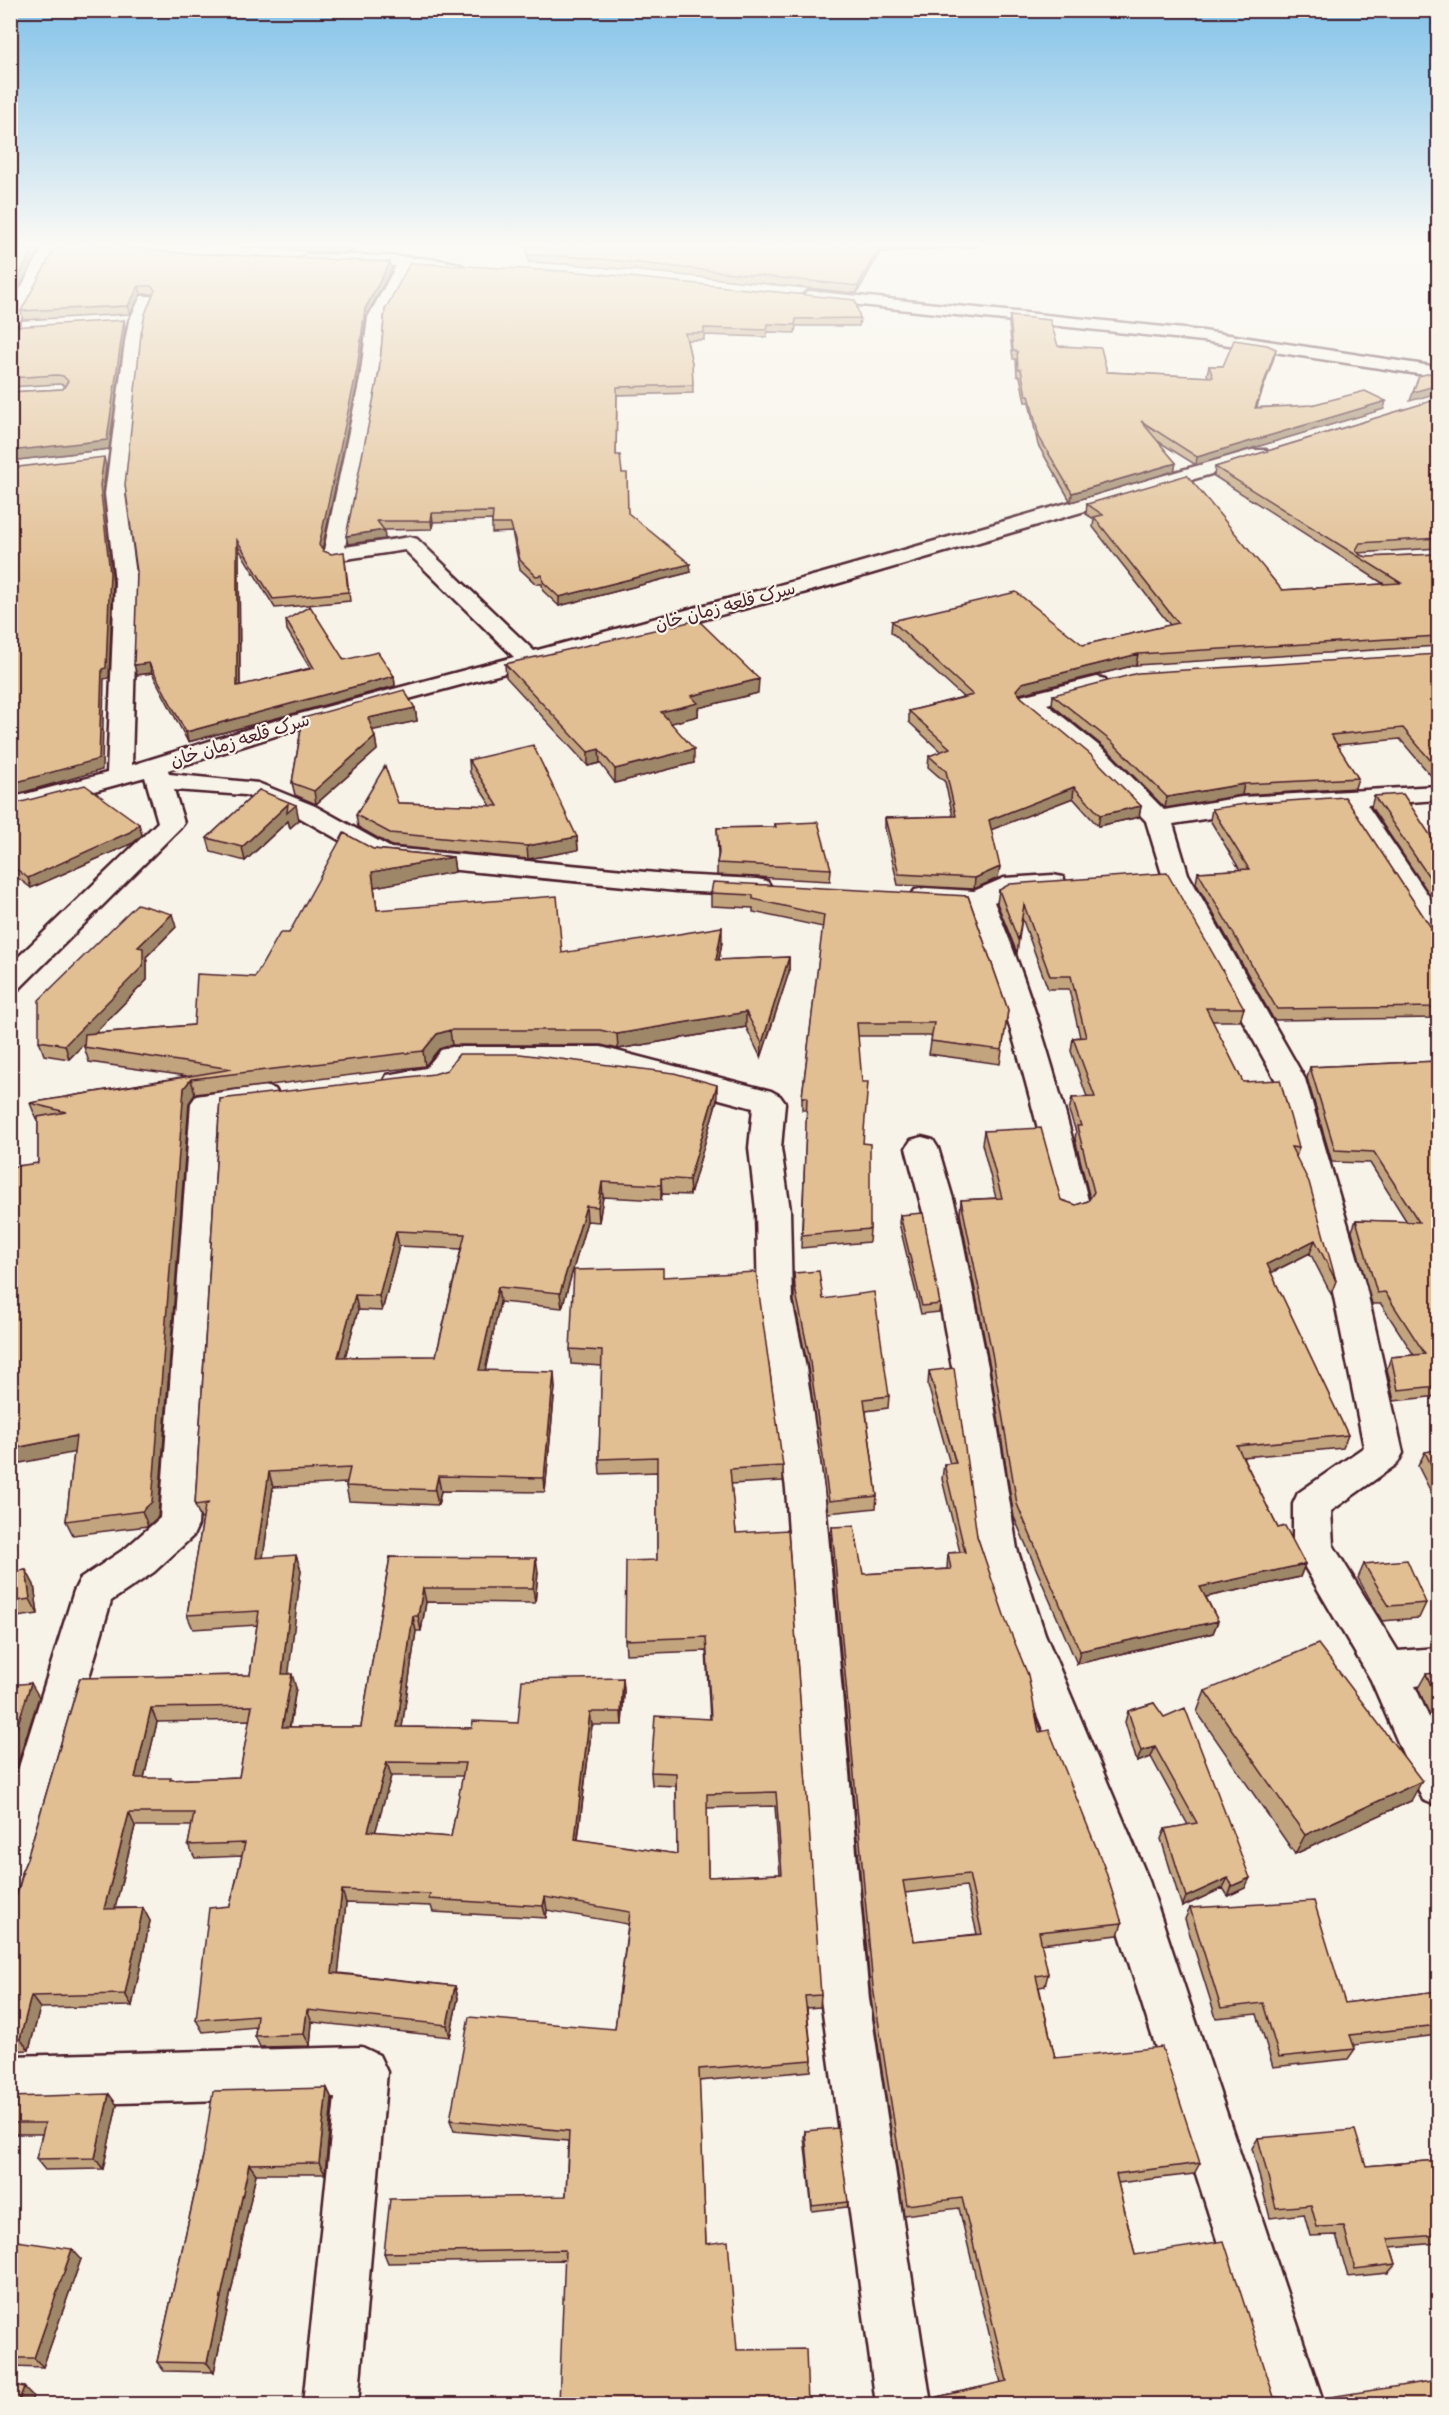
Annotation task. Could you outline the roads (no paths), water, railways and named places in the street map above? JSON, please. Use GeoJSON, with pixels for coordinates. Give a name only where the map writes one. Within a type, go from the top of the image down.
{"type":"FeatureCollection","features":[{"type":"Feature","properties":{"kind":"street"},"geometry":{"type":"LineString","coordinates":[[119,777],[126,582],[115,494],[128,357]]}},
{"type":"Feature","properties":{"kind":"street"},"geometry":{"type":"LineString","coordinates":[[372,357],[333,555],[410,543],[528,658]]}},
{"type":"Feature","properties":{"kind":"street"},"geometry":{"type":"LineString","coordinates":[[1338,357],[1438,372]]}},
{"type":"Feature","properties":{"kind":"street","name":"سرک قلعه زمان خان"},"geometry":{"type":"LineString","coordinates":[[10,806],[119,777],[156,774],[289,724],[828,579],[1279,448]]}},
{"type":"Feature","properties":{"kind":"street"},"geometry":{"type":"LineString","coordinates":[[98,459],[120,456]]}},
{"type":"Feature","properties":{"kind":"street"},"geometry":{"type":"LineString","coordinates":[[1115,680],[1029,701],[1100,759],[1158,819],[1164,875],[1290,1079],[1349,1287],[1384,1453],[1312,1504],[1313,1547],[1387,1670],[1438,1786]]}},
{"type":"Feature","properties":{"kind":"street"},"geometry":{"type":"LineString","coordinates":[[10,982],[171,824],[156,774],[249,788],[306,811],[385,855],[677,883],[782,888]]}},
{"type":"Feature","properties":{"kind":"street"},"geometry":{"type":"LineString","coordinates":[[1158,819],[1242,804],[1438,793]]}},
{"type":"Feature","properties":{"kind":"street"},"geometry":{"type":"LineString","coordinates":[[1350,798],[1438,930]]}},
{"type":"Feature","properties":{"kind":"street"},"geometry":{"type":"LineString","coordinates":[[897,895],[979,899],[1004,886],[1073,881]]}},
{"type":"Feature","properties":{"kind":"street"},"geometry":{"type":"LineString","coordinates":[[979,899],[1006,967],[1043,1084],[1073,1204]]}},
{"type":"Feature","properties":{"kind":"street"},"geometry":{"type":"LineString","coordinates":[[368,1085],[436,1077],[452,1057],[600,1057],[760,1098],[769,1103],[765,1149],[773,1210],[775,1301],[788,1368],[805,1489],[845,1999],[904,2404]]}},
{"type":"Feature","properties":{"kind":"street"},"geometry":{"type":"LineString","coordinates":[[10,1871],[93,1592],[140,1560],[179,1525],[207,1103],[287,1094]]}},
{"type":"Feature","properties":{"kind":"street"},"geometry":{"type":"LineString","coordinates":[[922,1148],[941,1216],[970,1367],[997,1549],[1025,1634],[1126,1881],[1297,2404]]}},
{"type":"Feature","properties":{"kind":"street"},"geometry":{"type":"LineString","coordinates":[[1387,1670],[1438,1666]]}},
{"type":"Feature","properties":{"kind":"street"},"geometry":{"type":"LineString","coordinates":[[10,2081],[362,2072],[330,2404]]}}]}
